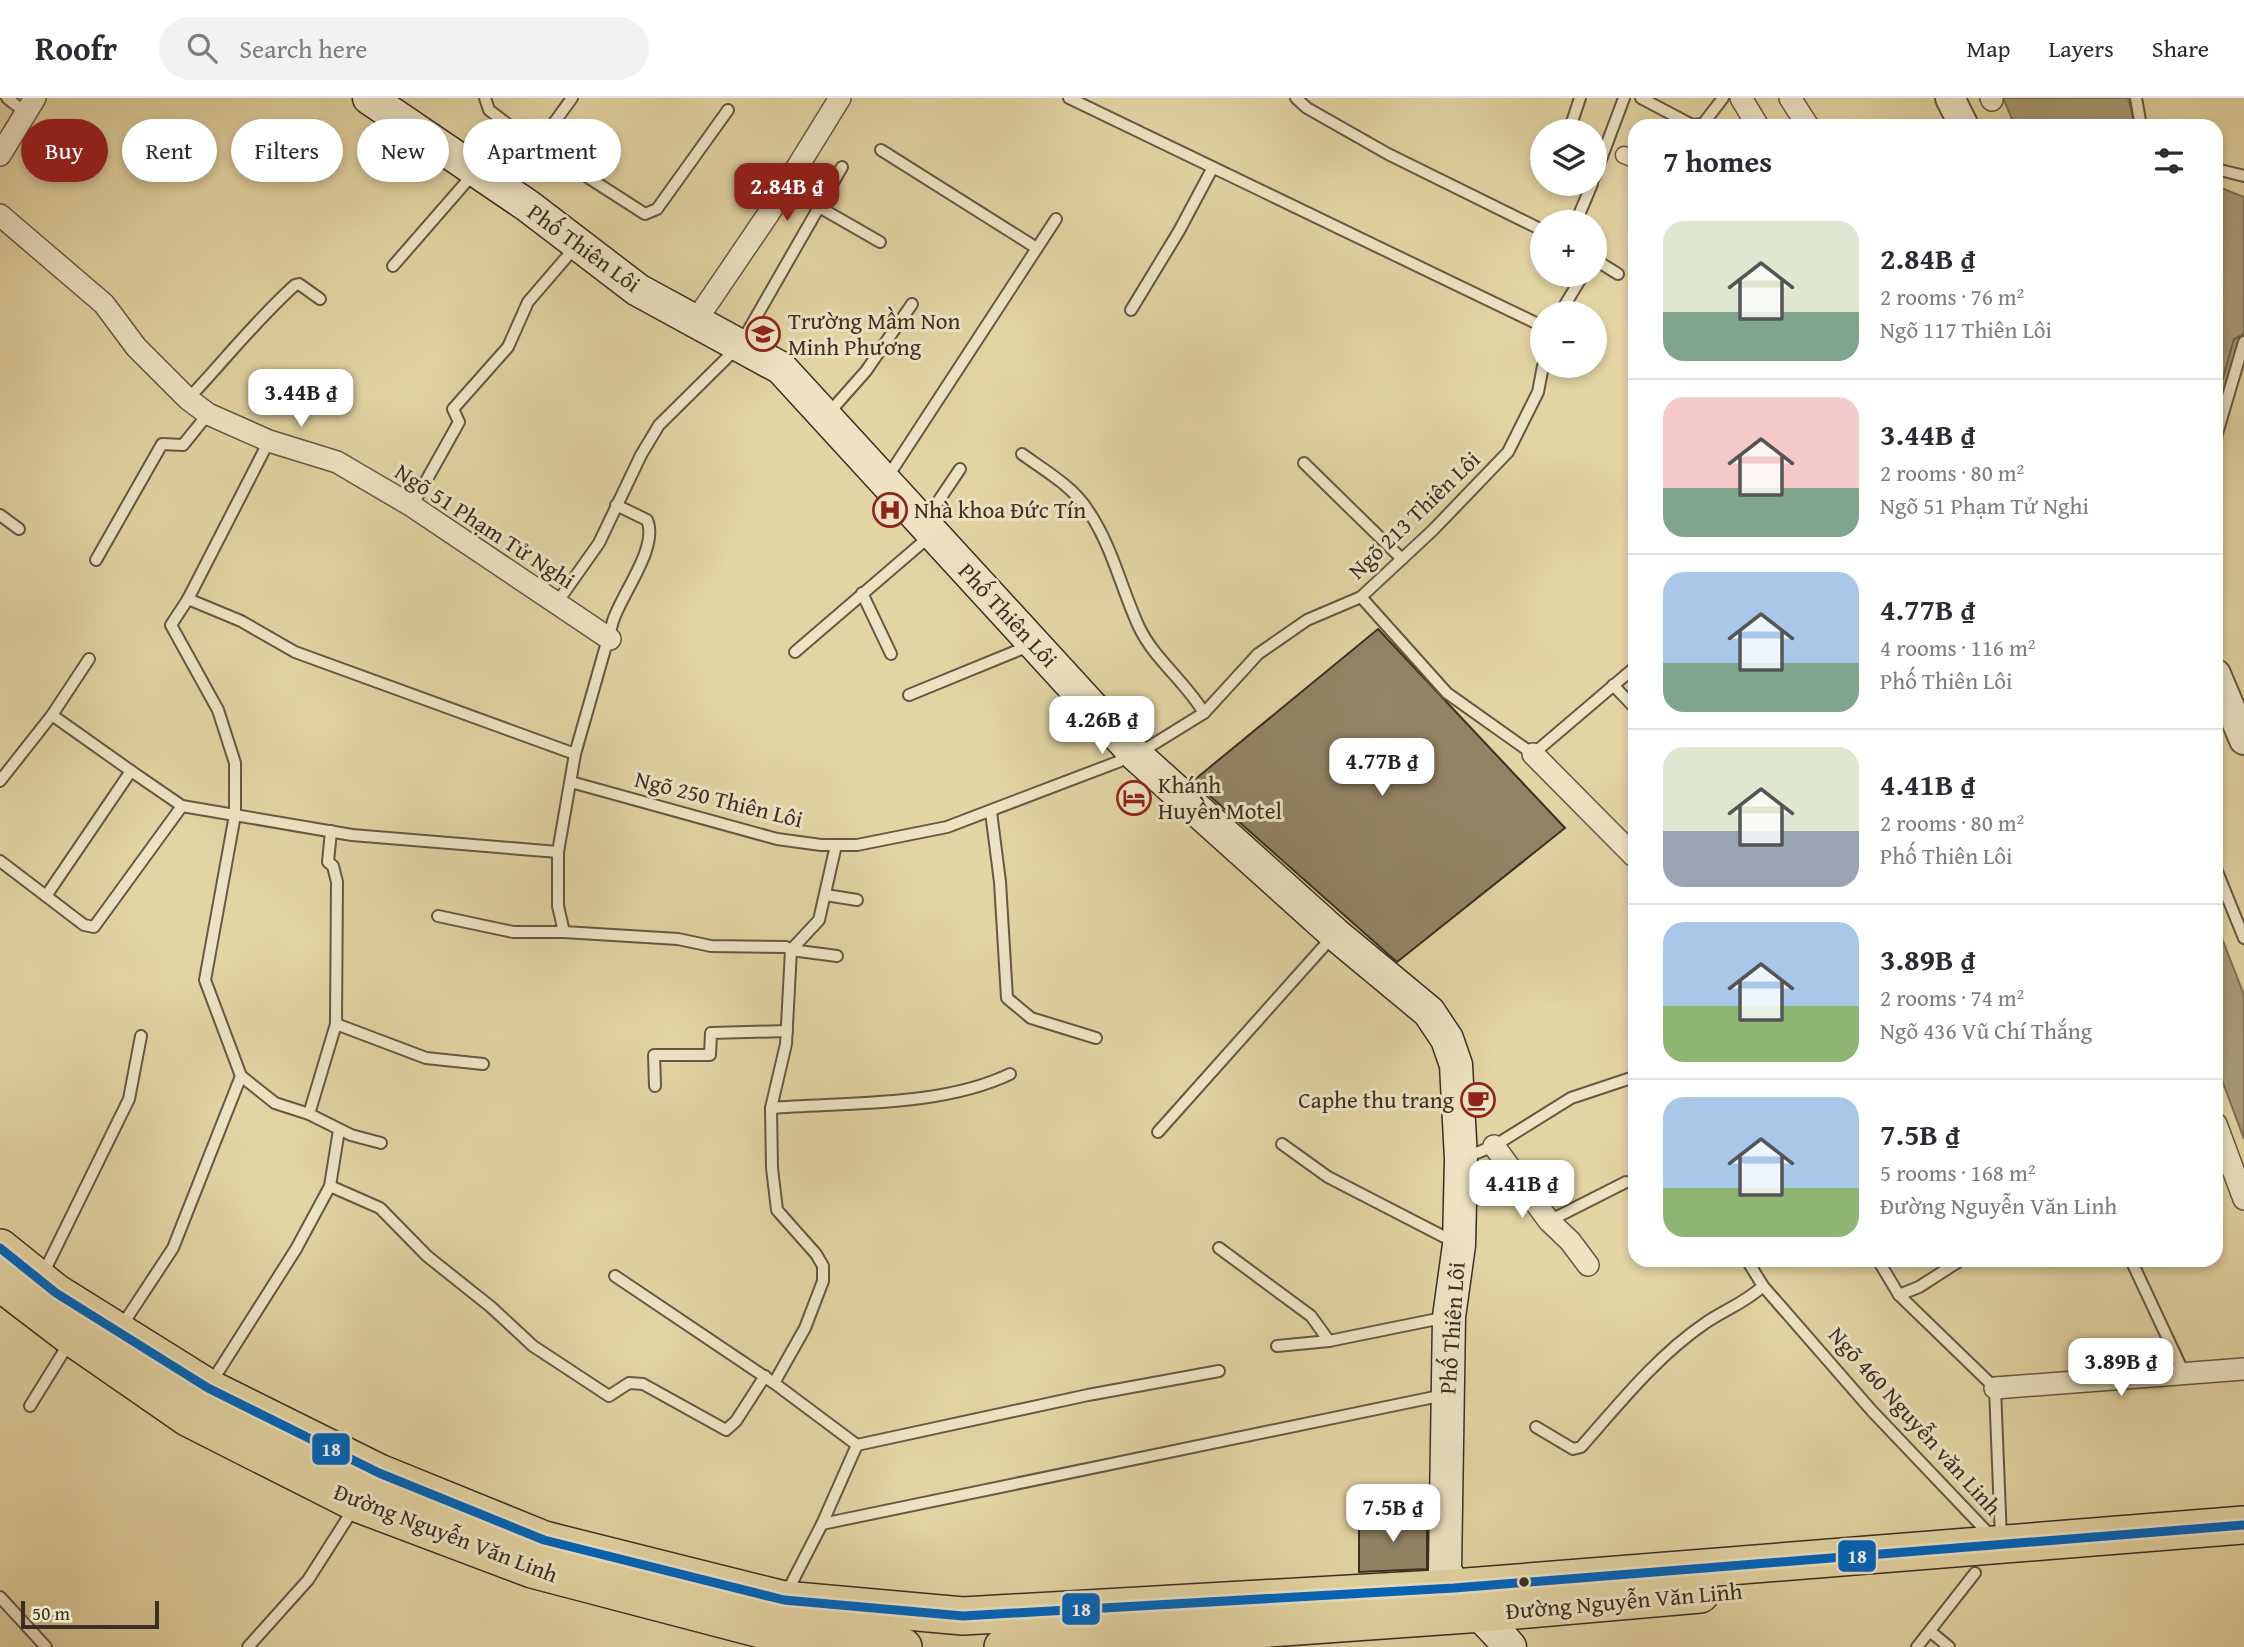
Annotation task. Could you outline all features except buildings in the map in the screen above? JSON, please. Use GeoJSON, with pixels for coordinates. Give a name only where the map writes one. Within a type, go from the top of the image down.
{"type":"FeatureCollection","features":[{"type":"Feature","properties":{"kind":"highway","name":"Đường Nguyễn Văn Linh"},"geometry":{"type":"LineString","coordinates":[[0,1248],[40,1280],[117,1333],[208,1388],[291,1432],[379,1473],[544,1540],[784,1600],[963,1616],[1454,1588],[2244,1525]]}},
{"type":"Feature","properties":{"kind":"highway","name":"Đường Nguyễn Văn Linh"},"geometry":{"type":"LineString","coordinates":[[0,1282],[72,1337],[190,1418],[357,1503],[532,1569],[761,1634],[903,1647]]}},
{"type":"Feature","properties":{"kind":"highway","name":"Đường Nguyễn Văn Linh"},"geometry":{"type":"LineString","coordinates":[[1003,1647],[1482,1630],[1975,1573],[2244,1549]]}},
{"type":"Feature","properties":{"kind":"main road","name":"Phố Thiên Lôi"},"geometry":{"type":"LineString","coordinates":[[369,98],[463,161]]}},
{"type":"Feature","properties":{"kind":"main road","name":"Phố Thiên Lôi"},"geometry":{"type":"LineString","coordinates":[[493,182],[638,290],[697,319],[780,368],[1136,755],[1335,934],[1430,1012],[1447,1039],[1456,1065],[1461,1159],[1459,1245],[1450,1317],[1447,1394],[1445,1570],[1454,1588]]}},
{"type":"Feature","properties":{"kind":"main road"},"geometry":{"type":"LineString","coordinates":[[1454,1588],[1482,1630],[1510,1647]]}},
{"type":"Feature","properties":{"kind":"street"},"geometry":{"type":"LineString","coordinates":[[697,319],[769,214],[839,98]]}},
{"type":"Feature","properties":{"kind":"street"},"geometry":{"type":"LineString","coordinates":[[1741,98],[1752,119]]}},
{"type":"Feature","properties":{"kind":"street"},"geometry":{"type":"LineString","coordinates":[[1790,98],[1804,119]]}},
{"type":"Feature","properties":{"kind":"street"},"geometry":{"type":"LineString","coordinates":[[1950,98],[1960,119]]}},
{"type":"Feature","properties":{"kind":"street"},"geometry":{"type":"LineString","coordinates":[[0,155],[30,105]]}},
{"type":"Feature","properties":{"kind":"street","name":"Ngõ 51 Phạm Tử Nghi"},"geometry":{"type":"LineString","coordinates":[[0,215],[104,304],[136,348],[188,399],[208,414],[269,442],[337,462],[412,506],[610,639]]}},
{"type":"Feature","properties":{"kind":"street"},"geometry":{"type":"LineString","coordinates":[[2223,690],[2244,740]]}},
{"type":"Feature","properties":{"kind":"street"},"geometry":{"type":"LineString","coordinates":[[1533,754],[1628,850]]}},
{"type":"Feature","properties":{"kind":"street"},"geometry":{"type":"LineString","coordinates":[[1494,1146],[1549,1222],[1570,1241],[1588,1265]]}},
{"type":"Feature","properties":{"kind":"street"},"geometry":{"type":"LineString","coordinates":[[2223,1156],[2244,1199]]}},
{"type":"Feature","properties":{"kind":"street"},"geometry":{"type":"LineString","coordinates":[[1995,1388],[2183,1371],[2244,1369]]}},
{"type":"Feature","properties":{"kind":"lane"},"geometry":{"type":"LineString","coordinates":[[7,98],[30,105]]}},
{"type":"Feature","properties":{"kind":"lane"},"geometry":{"type":"LineString","coordinates":[[485,98],[489,110],[502,119]]}},
{"type":"Feature","properties":{"kind":"lane"},"geometry":{"type":"LineString","coordinates":[[557,119],[572,98]]}},
{"type":"Feature","properties":{"kind":"lane"},"geometry":{"type":"LineString","coordinates":[[1296,98],[1307,108],[1388,154],[1530,224]]}},
{"type":"Feature","properties":{"kind":"lane"},"geometry":{"type":"LineString","coordinates":[[1573,119],[1580,98]]}},
{"type":"Feature","properties":{"kind":"lane"},"geometry":{"type":"LineString","coordinates":[[1607,143],[1624,98]]}},
{"type":"Feature","properties":{"kind":"lane"},"geometry":{"type":"LineString","coordinates":[[1641,98],[1681,119]]}},
{"type":"Feature","properties":{"kind":"lane"},"geometry":{"type":"LineString","coordinates":[[1707,119],[1723,98]]}},
{"type":"Feature","properties":{"kind":"lane"},"geometry":{"type":"LineString","coordinates":[[2136,98],[2140,119]]}},
{"type":"Feature","properties":{"kind":"lane"},"geometry":{"type":"LineString","coordinates":[[1073,99],[1212,169],[1530,320]]}},
{"type":"Feature","properties":{"kind":"lane"},"geometry":{"type":"LineString","coordinates":[[594,182],[638,211],[652,214],[728,110]]}},
{"type":"Feature","properties":{"kind":"lane"},"geometry":{"type":"LineString","coordinates":[[881,150],[1035,247]]}},
{"type":"Feature","properties":{"kind":"lane"},"geometry":{"type":"LineString","coordinates":[[556,604],[599,543],[659,425],[740,345],[842,167]]}},
{"type":"Feature","properties":{"kind":"lane"},"geometry":{"type":"LineString","coordinates":[[1131,310],[1179,231],[1212,169]]}},
{"type":"Feature","properties":{"kind":"lane"},"geometry":{"type":"LineString","coordinates":[[2223,171],[2244,176]]}},
{"type":"Feature","properties":{"kind":"lane"},"geometry":{"type":"LineString","coordinates":[[393,267],[466,182]]}},
{"type":"Feature","properties":{"kind":"lane"},"geometry":{"type":"LineString","coordinates":[[819,207],[880,242]]}},
{"type":"Feature","properties":{"kind":"lane"},"geometry":{"type":"LineString","coordinates":[[884,482],[1035,247],[1056,219]]}},
{"type":"Feature","properties":{"kind":"lane"},"geometry":{"type":"LineString","coordinates":[[412,506],[459,422],[453,409],[508,347],[528,302],[578,244]]}},
{"type":"Feature","properties":{"kind":"lane"},"geometry":{"type":"LineString","coordinates":[[1607,267],[1618,274]]}},
{"type":"Feature","properties":{"kind":"lane"},"geometry":{"type":"LineString","coordinates":[[188,399],[237,347],[263,313],[295,285],[299,284],[320,299]]}},
{"type":"Feature","properties":{"kind":"lane"},"geometry":{"type":"LineString","coordinates":[[825,417],[866,371],[912,304]]}},
{"type":"Feature","properties":{"kind":"lane"},"geometry":{"type":"LineString","coordinates":[[2223,414],[2244,342]]}},
{"type":"Feature","properties":{"kind":"lane","name":"Ngõ 213 Thiên Lôi"},"geometry":{"type":"LineString","coordinates":[[1136,755],[1204,713],[1258,654],[1307,620],[1361,597],[1402,559],[1508,452],[1538,391],[1541,378]]}},
{"type":"Feature","properties":{"kind":"lane"},"geometry":{"type":"LineString","coordinates":[[96,560],[162,444],[183,445],[208,414]]}},
{"type":"Feature","properties":{"kind":"lane"},"geometry":{"type":"LineString","coordinates":[[269,442],[188,599],[171,625],[218,710],[235,763],[235,815],[205,980],[241,1076],[275,1103],[309,1114],[339,1130],[381,1143]]}},
{"type":"Feature","properties":{"kind":"lane"},"geometry":{"type":"LineString","coordinates":[[1022,454],[1065,485],[1087,508],[1104,539],[1140,628],[1192,693],[1204,713]]}},
{"type":"Feature","properties":{"kind":"lane"},"geometry":{"type":"LineString","coordinates":[[1304,463],[1402,559]]}},
{"type":"Feature","properties":{"kind":"lane"},"geometry":{"type":"LineString","coordinates":[[795,652],[862,593],[928,529],[960,470]]}},
{"type":"Feature","properties":{"kind":"lane"},"geometry":{"type":"LineString","coordinates":[[564,932],[558,906],[558,852],[575,754],[619,601],[637,571],[652,530],[647,520],[616,505]]}},
{"type":"Feature","properties":{"kind":"lane"},"geometry":{"type":"LineString","coordinates":[[0,515],[19,529]]}},
{"type":"Feature","properties":{"kind":"lane"},"geometry":{"type":"LineString","coordinates":[[862,593],[891,654]]}},
{"type":"Feature","properties":{"kind":"lane"},"geometry":{"type":"LineString","coordinates":[[1361,597],[1447,693],[1533,754],[1628,673]]}},
{"type":"Feature","properties":{"kind":"lane"},"geometry":{"type":"LineString","coordinates":[[188,599],[241,621],[295,652],[575,754]]}},
{"type":"Feature","properties":{"kind":"lane"},"geometry":{"type":"LineString","coordinates":[[909,695],[1034,643]]}},
{"type":"Feature","properties":{"kind":"lane"},"geometry":{"type":"LineString","coordinates":[[0,781],[52,715],[89,659]]}},
{"type":"Feature","properties":{"kind":"lane"},"geometry":{"type":"LineString","coordinates":[[1613,685],[1628,700]]}},
{"type":"Feature","properties":{"kind":"lane"},"geometry":{"type":"LineString","coordinates":[[52,715],[182,806],[331,831],[558,852]]}},
{"type":"Feature","properties":{"kind":"lane","name":"Ngõ 250 Thiên Lôi"},"geometry":{"type":"LineString","coordinates":[[571,782],[777,839],[857,845],[947,827],[1136,755]]}},
{"type":"Feature","properties":{"kind":"lane"},"geometry":{"type":"LineString","coordinates":[[46,896],[131,771]]}},
{"type":"Feature","properties":{"kind":"lane"},"geometry":{"type":"LineString","coordinates":[[0,861],[84,925],[94,927],[182,806]]}},
{"type":"Feature","properties":{"kind":"lane"},"geometry":{"type":"LineString","coordinates":[[991,812],[1000,882],[1007,998],[1031,1018],[1096,1038]]}},
{"type":"Feature","properties":{"kind":"lane"},"geometry":{"type":"LineString","coordinates":[[309,1114],[336,1024],[337,882],[333,866],[328,862],[331,831]]}},
{"type":"Feature","properties":{"kind":"lane"},"geometry":{"type":"LineString","coordinates":[[330,1186],[380,1209],[428,1256],[491,1307],[533,1346],[609,1396],[629,1382],[643,1384],[726,1430],[769,1379],[805,1328],[823,1281],[822,1266],[816,1254],[777,1210],[771,1108],[787,1031],[791,950],[819,920],[836,845]]}},
{"type":"Feature","properties":{"kind":"lane"},"geometry":{"type":"LineString","coordinates":[[2223,886],[2244,938]]}},
{"type":"Feature","properties":{"kind":"lane"},"geometry":{"type":"LineString","coordinates":[[826,895],[857,900]]}},
{"type":"Feature","properties":{"kind":"lane"},"geometry":{"type":"LineString","coordinates":[[439,916],[513,932],[564,932],[678,939],[711,946],[786,947],[837,956]]}},
{"type":"Feature","properties":{"kind":"lane"},"geometry":{"type":"LineString","coordinates":[[1158,1132],[1335,934]]}},
{"type":"Feature","properties":{"kind":"lane"},"geometry":{"type":"LineString","coordinates":[[336,1024],[426,1058],[483,1064]]}},
{"type":"Feature","properties":{"kind":"lane"},"geometry":{"type":"LineString","coordinates":[[654,1086],[654,1055],[710,1055],[711,1033],[787,1031]]}},
{"type":"Feature","properties":{"kind":"lane"},"geometry":{"type":"LineString","coordinates":[[40,1280],[129,1098],[141,1036]]}},
{"type":"Feature","properties":{"kind":"lane"},"geometry":{"type":"LineString","coordinates":[[771,1108],[937,1096],[981,1086],[1010,1074]]}},
{"type":"Feature","properties":{"kind":"lane"},"geometry":{"type":"LineString","coordinates":[[117,1333],[173,1248],[241,1076]]}},
{"type":"Feature","properties":{"kind":"lane"},"geometry":{"type":"LineString","coordinates":[[1461,1159],[1494,1146],[1571,1098],[1628,1079]]}},
{"type":"Feature","properties":{"kind":"lane"},"geometry":{"type":"LineString","coordinates":[[208,1388],[296,1248],[330,1186],[339,1130]]}},
{"type":"Feature","properties":{"kind":"lane"},"geometry":{"type":"LineString","coordinates":[[1282,1144],[1328,1177],[1459,1245]]}},
{"type":"Feature","properties":{"kind":"lane"},"geometry":{"type":"LineString","coordinates":[[1549,1222],[1626,1182]]}},
{"type":"Feature","properties":{"kind":"lane"},"geometry":{"type":"LineString","coordinates":[[1219,1248],[1311,1316],[1329,1341]]}},
{"type":"Feature","properties":{"kind":"lane","name":"Ngõ 460 Nguyễn văn Linh"},"geometry":{"type":"LineString","coordinates":[[1751,1267],[1763,1286],[1881,1421],[1970,1517],[2001,1545]]}},
{"type":"Feature","properties":{"kind":"lane"},"geometry":{"type":"LineString","coordinates":[[1882,1267],[1899,1295],[1995,1388],[2001,1545]]}},
{"type":"Feature","properties":{"kind":"lane"},"geometry":{"type":"LineString","coordinates":[[1899,1295],[1919,1287],[1950,1267]]}},
{"type":"Feature","properties":{"kind":"lane"},"geometry":{"type":"LineString","coordinates":[[2134,1267],[2183,1371]]}},
{"type":"Feature","properties":{"kind":"lane"},"geometry":{"type":"LineString","coordinates":[[615,1276],[769,1379],[857,1445],[1088,1395],[1219,1371]]}},
{"type":"Feature","properties":{"kind":"lane"},"geometry":{"type":"LineString","coordinates":[[1536,1427],[1573,1449],[1581,1447],[1643,1376],[1703,1324],[1747,1301],[1763,1286]]}},
{"type":"Feature","properties":{"kind":"lane"},"geometry":{"type":"LineString","coordinates":[[1277,1346],[1329,1341],[1450,1317]]}},
{"type":"Feature","properties":{"kind":"lane"},"geometry":{"type":"LineString","coordinates":[[30,1406],[72,1337]]}},
{"type":"Feature","properties":{"kind":"lane"},"geometry":{"type":"LineString","coordinates":[[822,1524],[1447,1394]]}},
{"type":"Feature","properties":{"kind":"lane"},"geometry":{"type":"LineString","coordinates":[[784,1600],[857,1445]]}},
{"type":"Feature","properties":{"kind":"lane"},"geometry":{"type":"LineString","coordinates":[[248,1647],[309,1580],[357,1503]]}},
{"type":"Feature","properties":{"kind":"lane"},"geometry":{"type":"LineString","coordinates":[[1917,1647],[1975,1573]]}},
{"type":"Feature","properties":{"kind":"lane"},"geometry":{"type":"LineString","coordinates":[[0,1597],[46,1647]]}},
{"type":"Feature","properties":{"kind":"lane"},"geometry":{"type":"LineString","coordinates":[[1930,1632],[1949,1647]]}},
{"type":"Feature","properties":{"kind":"water"},"geometry":{"type":"Polygon","coordinates":[[[2003,98],[2128,98],[2133,119],[2012,119],[2003,98]]]}},
{"type":"Feature","properties":{"kind":"water"},"geometry":{"type":"Polygon","coordinates":[[[2223,189],[2244,197],[2244,330],[2223,404],[2223,189]]]}},
{"type":"Feature","properties":{"kind":"water"},"geometry":{"type":"Polygon","coordinates":[[[2223,941],[2244,995],[2244,1139],[2223,1083],[2223,941]]]}},
{"type":"Feature","properties":{"kind":"transit line","name":"18"},"geometry":{"type":"LineString","coordinates":[[0,1248],[56,1293],[208,1388],[379,1473],[544,1540],[784,1600],[963,1616],[1454,1588],[2244,1525]]}},
{"type":"Feature","properties":{"kind":"place","name":"Trường Mầm Non Minh Phương"},"geometry":{"type":"Point","coordinates":[763,334]}},
{"type":"Feature","properties":{"kind":"place","name":"Nhà khoa Đức Tín"},"geometry":{"type":"Point","coordinates":[890,510]}},
{"type":"Feature","properties":{"kind":"place","name":"Khánh Huyền Motel"},"geometry":{"type":"Point","coordinates":[1134,798]}},
{"type":"Feature","properties":{"kind":"place","name":"Caphe thu trang"},"geometry":{"type":"Point","coordinates":[1478,1100]}}]}
